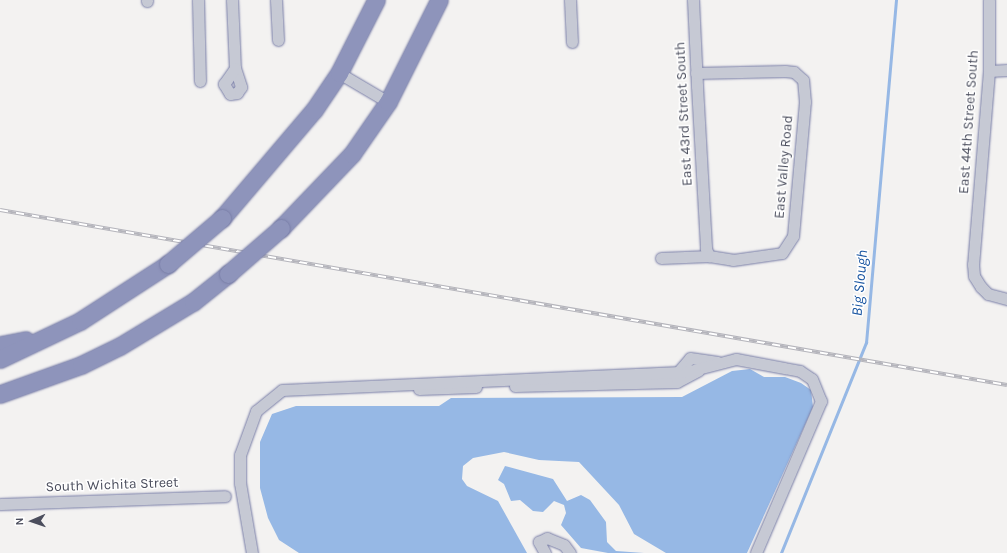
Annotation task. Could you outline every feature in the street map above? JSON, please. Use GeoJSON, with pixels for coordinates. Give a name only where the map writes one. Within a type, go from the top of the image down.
{"type":"FeatureCollection","features":[{"type":"Feature","properties":{"kind":"highway"},"geometry":{"type":"LineString","coordinates":[[0,359],[86,317],[168,264],[222,218],[305,122],[339,73],[376,0]]}},
{"type":"Feature","properties":{"kind":"highway"},"geometry":{"type":"LineString","coordinates":[[0,394],[81,365],[126,342],[193,302],[281,228],[352,154],[388,102],[439,0]]}},
{"type":"Feature","properties":{"kind":"highway"},"geometry":{"type":"LineString","coordinates":[[0,345],[46,336]]}},
{"type":"Feature","properties":{"kind":"highway"},"geometry":{"type":"LineString","coordinates":[[0,400],[37,380]]}},
{"type":"Feature","properties":{"kind":"street"},"geometry":{"type":"LineString","coordinates":[[198,0],[200,81]]}},
{"type":"Feature","properties":{"kind":"street"},"geometry":{"type":"LineString","coordinates":[[232,0],[235,68]]}},
{"type":"Feature","properties":{"kind":"street"},"geometry":{"type":"LineString","coordinates":[[276,0],[278,40]]}},
{"type":"Feature","properties":{"kind":"street"},"geometry":{"type":"LineString","coordinates":[[570,0],[572,42]]}},
{"type":"Feature","properties":{"kind":"street","name":"East 43rd Street South"},"geometry":{"type":"LineString","coordinates":[[693,0],[704,226],[709,256]]}},
{"type":"Feature","properties":{"kind":"street","name":"East 44th Street South"},"geometry":{"type":"LineString","coordinates":[[989,0],[989,71],[975,247],[977,282],[988,294],[1007,299]]}},
{"type":"Feature","properties":{"kind":"street"},"geometry":{"type":"LineString","coordinates":[[989,71],[1007,70]]}},
{"type":"Feature","properties":{"kind":"street","name":"East Valley Road"},"geometry":{"type":"LineString","coordinates":[[696,73],[794,72],[803,80],[806,88],[793,236],[789,247],[782,253],[755,260],[709,256]]}},
{"type":"Feature","properties":{"kind":"street"},"geometry":{"type":"LineString","coordinates":[[339,73],[388,102]]}},
{"type":"Feature","properties":{"kind":"street"},"geometry":{"type":"LineString","coordinates":[[661,258],[709,256]]}},
{"type":"Feature","properties":{"kind":"street"},"geometry":{"type":"LineString","coordinates":[[678,372],[690,358],[718,362]]}},
{"type":"Feature","properties":{"kind":"street"},"geometry":{"type":"LineString","coordinates":[[252,553],[240,490],[240,455],[256,411],[282,390],[404,382],[678,372],[736,359],[800,371],[812,379],[821,401],[756,553]]}},
{"type":"Feature","properties":{"kind":"street"},"geometry":{"type":"LineString","coordinates":[[404,382],[427,389],[649,384],[685,381],[700,368]]}},
{"type":"Feature","properties":{"kind":"street","name":"South Wichita Street"},"geometry":{"type":"LineString","coordinates":[[0,504],[225,496]]}},
{"type":"Feature","properties":{"kind":"street"},"geometry":{"type":"LineString","coordinates":[[545,553],[539,542],[547,538],[564,545],[570,553]]}},
{"type":"Feature","properties":{"kind":"water"},"geometry":{"type":"Polygon","coordinates":[[[750,369],[764,377],[785,377],[801,383],[811,390],[813,407],[747,553],[666,553],[634,534],[619,505],[579,462],[539,460],[504,452],[473,458],[463,466],[462,479],[467,486],[498,501],[527,553],[299,553],[279,540],[268,518],[260,488],[260,442],[272,414],[296,406],[439,406],[451,398],[682,397],[732,371],[750,369]]]}},
{"type":"Feature","properties":{"kind":"water"},"geometry":{"type":"Polygon","coordinates":[[[505,466],[553,479],[567,501],[581,495],[590,500],[606,522],[607,542],[616,551],[644,553],[608,553],[581,548],[561,525],[566,513],[564,505],[554,501],[543,512],[533,511],[520,500],[511,501],[504,484],[498,480],[505,466]]]}},
{"type":"Feature","properties":{"kind":"waterway","name":"Big Slough"},"geometry":{"type":"LineString","coordinates":[[781,553],[866,343],[896,0]]}},
{"type":"Feature","properties":{"kind":"railway"},"geometry":{"type":"LineString","coordinates":[[0,210],[1007,385]]}}]}
